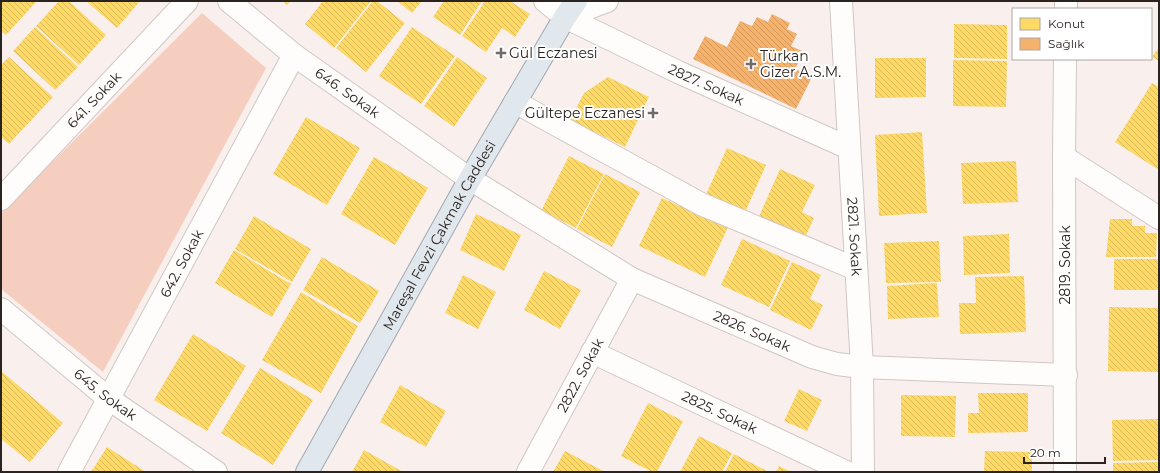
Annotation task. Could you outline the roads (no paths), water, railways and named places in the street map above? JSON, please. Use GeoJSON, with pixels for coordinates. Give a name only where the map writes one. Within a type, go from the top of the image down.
{"type":"FeatureCollection","features":[{"type":"Feature","properties":{"kind":"main road","name":"Mareşal Fevzi Çakmak Caddesi"},"geometry":{"type":"LineString","coordinates":[[307,472],[470,179],[570,9]]}},
{"type":"Feature","properties":{"kind":"street","name":"641. Sokak"},"geometry":{"type":"LineString","coordinates":[[1,199],[187,1]]}},
{"type":"Feature","properties":{"kind":"street","name":"646. Sokak"},"geometry":{"type":"LineString","coordinates":[[229,1],[294,55],[470,179]]}},
{"type":"Feature","properties":{"kind":"street","name":"2827. Sokak"},"geometry":{"type":"LineString","coordinates":[[545,1],[570,9],[678,72],[849,148]]}},
{"type":"Feature","properties":{"kind":"street"},"geometry":{"type":"LineString","coordinates":[[570,9],[607,1]]}},
{"type":"Feature","properties":{"kind":"street","name":"2821. Sokak"},"geometry":{"type":"LineString","coordinates":[[841,1],[862,367],[863,472]]}},
{"type":"Feature","properties":{"kind":"street","name":"642. Sokak"},"geometry":{"type":"LineString","coordinates":[[69,472],[110,399],[294,55]]}},
{"type":"Feature","properties":{"kind":"street","name":"2819. Sokak"},"geometry":{"type":"LineString","coordinates":[[1065,60],[1065,472]]}},
{"type":"Feature","properties":{"kind":"street"},"geometry":{"type":"LineString","coordinates":[[515,102],[701,204],[856,269]]}},
{"type":"Feature","properties":{"kind":"street"},"geometry":{"type":"LineString","coordinates":[[1064,156],[1159,218]]}},
{"type":"Feature","properties":{"kind":"street","name":"2826. Sokak"},"geometry":{"type":"LineString","coordinates":[[470,179],[632,279],[812,357],[837,364],[862,367],[1066,375]]}},
{"type":"Feature","properties":{"kind":"street","name":"2822. Sokak"},"geometry":{"type":"LineString","coordinates":[[528,472],[632,279]]}},
{"type":"Feature","properties":{"kind":"street","name":"645. Sokak"},"geometry":{"type":"LineString","coordinates":[[1,309],[110,399],[216,472]]}},
{"type":"Feature","properties":{"kind":"street","name":"2825. Sokak"},"geometry":{"type":"LineString","coordinates":[[592,352],[846,472]]}},
{"type":"Feature","properties":{"kind":"place","name":"Gül Eczanesi"},"geometry":{"type":"Point","coordinates":[501,53]}},
{"type":"Feature","properties":{"kind":"place","name":"Türkan Gizer A.S.M."},"geometry":{"type":"Point","coordinates":[751,64]}},
{"type":"Feature","properties":{"kind":"place","name":"Gültepe Eczanesi"},"geometry":{"type":"Point","coordinates":[653,113]}}]}
